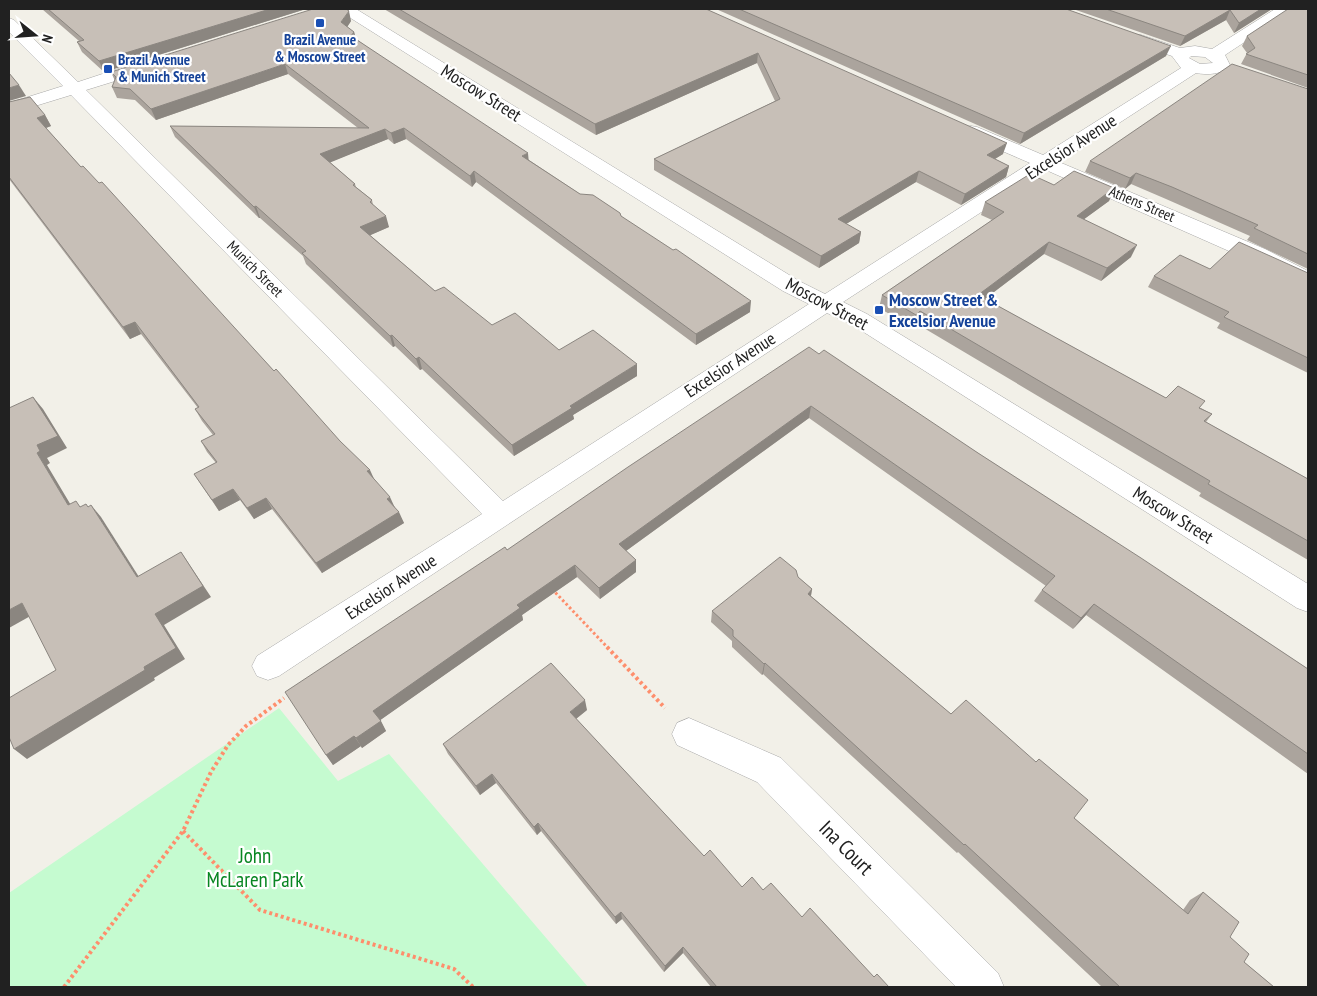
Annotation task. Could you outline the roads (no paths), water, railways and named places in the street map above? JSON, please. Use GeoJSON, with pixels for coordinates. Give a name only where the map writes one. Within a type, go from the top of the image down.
{"type":"FeatureCollection","features":[{"type":"Feature","properties":{"kind":"street","name":"Moscow Street"},"geometry":{"type":"LineString","coordinates":[[346,9],[791,286],[859,319],[1308,599]]}},
{"type":"Feature","properties":{"kind":"street"},"geometry":{"type":"LineString","coordinates":[[1117,31],[1212,69],[1218,60],[1285,9]]}},
{"type":"Feature","properties":{"kind":"street","name":"Munich Street"},"geometry":{"type":"LineString","coordinates":[[9,23],[501,516]]}},
{"type":"Feature","properties":{"kind":"street"},"geometry":{"type":"LineString","coordinates":[[1218,60],[1240,71]]}},
{"type":"Feature","properties":{"kind":"street"},"geometry":{"type":"LineString","coordinates":[[9,109],[160,61]]}},
{"type":"Feature","properties":{"kind":"street","name":"Excelsior Avenue"},"geometry":{"type":"LineString","coordinates":[[268,666],[826,303],[1046,164],[1188,61]]}},
{"type":"Feature","properties":{"kind":"street","name":"Athens Street"},"geometry":{"type":"LineString","coordinates":[[958,126],[1257,254],[1308,279]]}},
{"type":"Feature","properties":{"kind":"street","name":"Ina Court"},"geometry":{"type":"LineString","coordinates":[[689,734],[768,770],[984,987]]}},
{"type":"Feature","properties":{"kind":"place","name":"Brazil Avenue & Moscow Street"},"geometry":{"type":"Point","coordinates":[320,23]}},
{"type":"Feature","properties":{"kind":"place","name":"Brazil Avenue & Munich Street"},"geometry":{"type":"Point","coordinates":[108,69]}},
{"type":"Feature","properties":{"kind":"place","name":"Moscow Street & Excelsior Avenue"},"geometry":{"type":"Point","coordinates":[879,310]}},
{"type":"Feature","properties":{"kind":"park label","name":"John McLaren Park"},"geometry":{"type":"Point","coordinates":[255,868]}}]}
